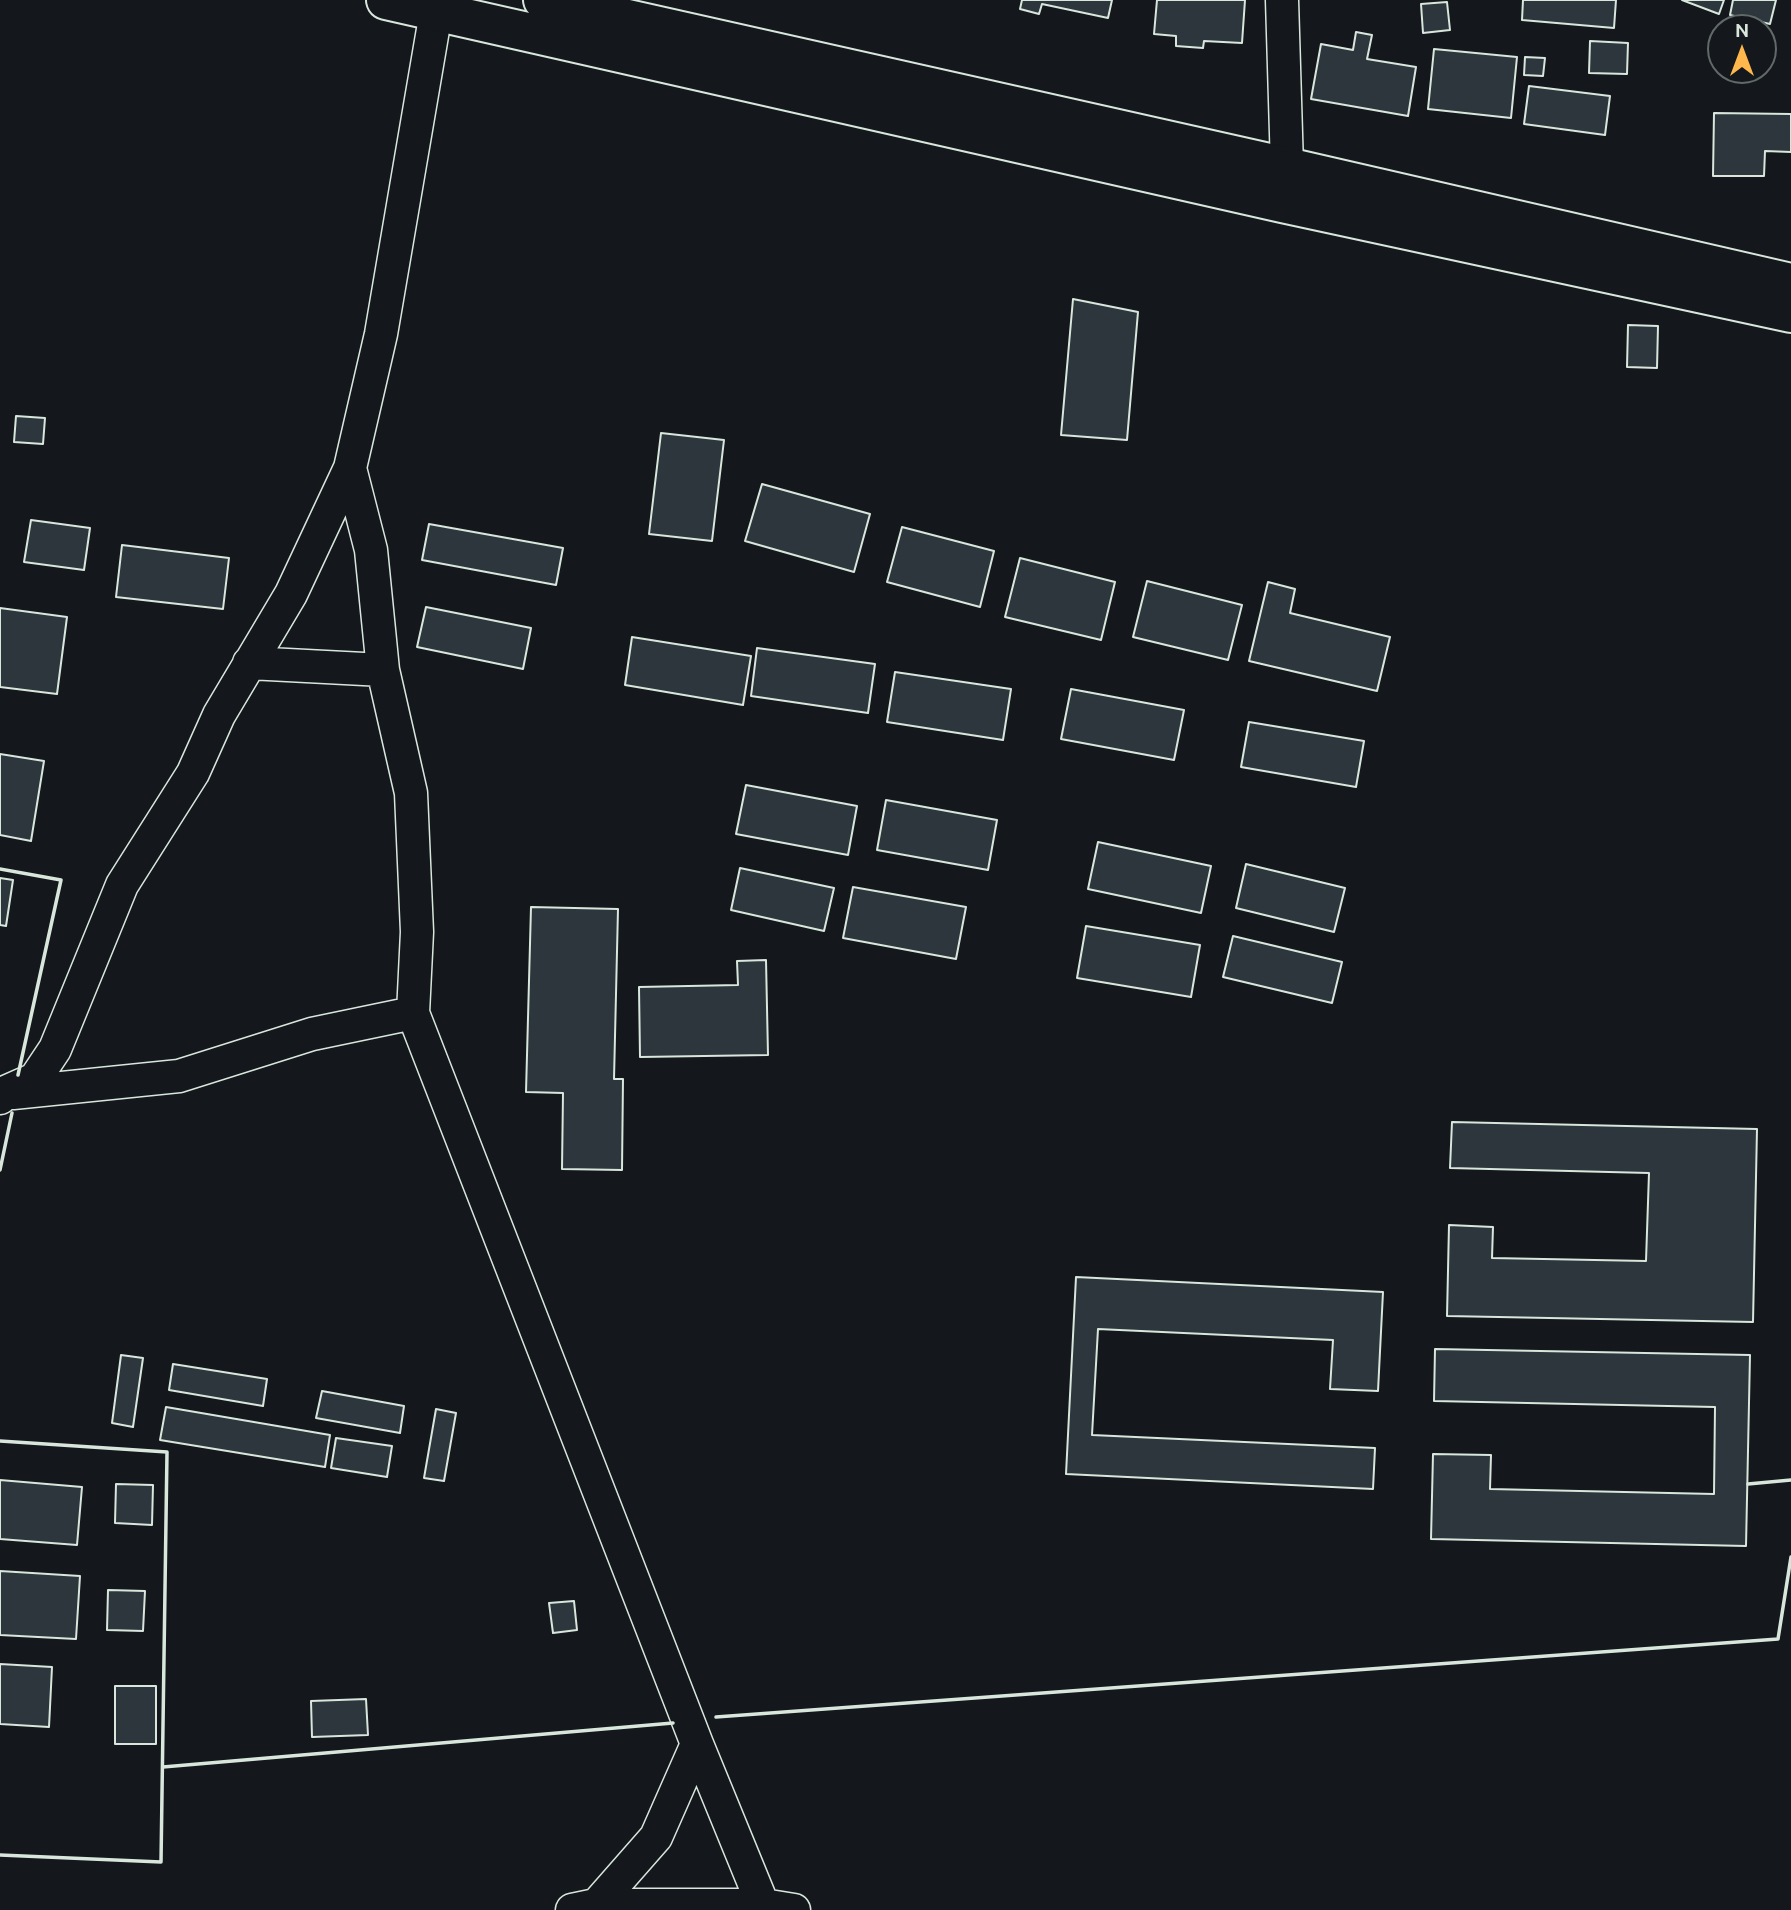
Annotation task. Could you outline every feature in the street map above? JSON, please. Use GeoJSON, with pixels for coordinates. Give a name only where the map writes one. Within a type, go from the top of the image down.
{"type":"FeatureCollection","features":[{"type":"Feature","properties":{"kind":"main road"},"geometry":{"type":"LineString","coordinates":[[386,0],[1268,200],[1791,313]]}},
{"type":"Feature","properties":{"kind":"main road"},"geometry":{"type":"LineString","coordinates":[[543,0],[1791,283]]}},
{"type":"Feature","properties":{"kind":"street"},"geometry":{"type":"LineString","coordinates":[[1282,0],[1287,167]]}},
{"type":"Feature","properties":{"kind":"street"},"geometry":{"type":"LineString","coordinates":[[1,1096],[35,1079],[55,1049],[122,885],[192,773],[219,715],[291,594],[350,468],[381,334],[436,12]]}},
{"type":"Feature","properties":{"kind":"street"},"geometry":{"type":"LineString","coordinates":[[350,468],[372,550],[383,670],[411,793],[417,932],[413,1013],[697,1744],[764,1908]]}},
{"type":"Feature","properties":{"kind":"street"},"geometry":{"type":"LineString","coordinates":[[249,663],[383,670]]}},
{"type":"Feature","properties":{"kind":"street"},"geometry":{"type":"LineString","coordinates":[[1,1096],[179,1076],[312,1034],[413,1013]]}},
{"type":"Feature","properties":{"kind":"street"},"geometry":{"type":"LineString","coordinates":[[587,1908],[656,1837],[697,1744]]}},
{"type":"Feature","properties":{"kind":"street"},"geometry":{"type":"LineString","coordinates":[[587,1908],[794,1910]]}},
{"type":"Feature","properties":{"kind":"building"},"geometry":{"type":"Polygon","coordinates":[[[1022,0],[1112,0],[1108,18],[1042,4],[1039,14],[1020,9],[1022,0]]]}},
{"type":"Feature","properties":{"kind":"building"},"geometry":{"type":"Polygon","coordinates":[[[1157,0],[1245,0],[1242,43],[1204,41],[1203,48],[1176,46],[1176,36],[1154,34],[1157,0]]]}},
{"type":"Feature","properties":{"kind":"building"},"geometry":{"type":"Polygon","coordinates":[[[1523,0],[1616,0],[1614,28],[1522,20],[1523,0]]]}},
{"type":"Feature","properties":{"kind":"building"},"geometry":{"type":"Polygon","coordinates":[[[1682,0],[1724,0],[1719,14],[1682,0]]]}},
{"type":"Feature","properties":{"kind":"building"},"geometry":{"type":"Polygon","coordinates":[[[1733,0],[1776,0],[1772,14],[1730,14],[1733,0]]]}},
{"type":"Feature","properties":{"kind":"building"},"geometry":{"type":"Polygon","coordinates":[[[1447,2],[1450,30],[1423,33],[1421,4],[1447,2]]]}},
{"type":"Feature","properties":{"kind":"building"},"geometry":{"type":"Polygon","coordinates":[[[1356,32],[1372,35],[1367,59],[1416,67],[1408,116],[1311,99],[1321,44],[1353,50],[1356,32]]]}},
{"type":"Feature","properties":{"kind":"building"},"geometry":{"type":"Polygon","coordinates":[[[1590,41],[1628,43],[1627,74],[1589,73],[1590,41]]]}},
{"type":"Feature","properties":{"kind":"building"},"geometry":{"type":"Polygon","coordinates":[[[1434,49],[1517,57],[1511,118],[1428,109],[1434,49]]]}},
{"type":"Feature","properties":{"kind":"building"},"geometry":{"type":"Polygon","coordinates":[[[1525,57],[1545,58],[1543,76],[1524,75],[1525,57]]]}},
{"type":"Feature","properties":{"kind":"building"},"geometry":{"type":"Polygon","coordinates":[[[1529,86],[1610,96],[1605,135],[1524,124],[1529,86]]]}},
{"type":"Feature","properties":{"kind":"building"},"geometry":{"type":"Polygon","coordinates":[[[1714,113],[1791,114],[1791,152],[1765,151],[1764,176],[1713,176],[1714,113]]]}},
{"type":"Feature","properties":{"kind":"building"},"geometry":{"type":"Polygon","coordinates":[[[1073,299],[1138,312],[1127,440],[1061,435],[1073,299]]]}},
{"type":"Feature","properties":{"kind":"building"},"geometry":{"type":"Polygon","coordinates":[[[1628,325],[1658,326],[1657,368],[1627,367],[1628,325]]]}},
{"type":"Feature","properties":{"kind":"building"},"geometry":{"type":"Polygon","coordinates":[[[16,416],[45,418],[43,444],[14,442],[16,416]]]}},
{"type":"Feature","properties":{"kind":"building"},"geometry":{"type":"Polygon","coordinates":[[[661,433],[724,440],[712,541],[649,534],[661,433]]]}},
{"type":"Feature","properties":{"kind":"building"},"geometry":{"type":"Polygon","coordinates":[[[762,484],[870,514],[854,572],[745,541],[762,484]]]}},
{"type":"Feature","properties":{"kind":"building"},"geometry":{"type":"Polygon","coordinates":[[[31,520],[90,528],[84,570],[24,562],[31,520]]]}},
{"type":"Feature","properties":{"kind":"building"},"geometry":{"type":"Polygon","coordinates":[[[429,524],[563,548],[556,585],[422,560],[429,524]]]}},
{"type":"Feature","properties":{"kind":"building"},"geometry":{"type":"Polygon","coordinates":[[[902,527],[994,551],[980,607],[887,582],[902,527]]]}},
{"type":"Feature","properties":{"kind":"building"},"geometry":{"type":"Polygon","coordinates":[[[122,545],[229,558],[223,609],[116,597],[122,545]]]}},
{"type":"Feature","properties":{"kind":"building"},"geometry":{"type":"Polygon","coordinates":[[[1020,558],[1115,582],[1101,640],[1005,617],[1020,558]]]}},
{"type":"Feature","properties":{"kind":"building"},"geometry":{"type":"Polygon","coordinates":[[[1147,581],[1242,605],[1228,660],[1133,637],[1147,581]]]}},
{"type":"Feature","properties":{"kind":"building"},"geometry":{"type":"Polygon","coordinates":[[[1268,582],[1295,589],[1290,613],[1390,637],[1377,691],[1249,661],[1268,582]]]}},
{"type":"Feature","properties":{"kind":"building"},"geometry":{"type":"Polygon","coordinates":[[[426,607],[531,628],[523,669],[417,647],[426,607]]]}},
{"type":"Feature","properties":{"kind":"building"},"geometry":{"type":"Polygon","coordinates":[[[0,608],[67,617],[57,694],[0,687],[0,608]]]}},
{"type":"Feature","properties":{"kind":"building"},"geometry":{"type":"Polygon","coordinates":[[[632,637],[751,656],[743,705],[625,685],[632,637]]]}},
{"type":"Feature","properties":{"kind":"building"},"geometry":{"type":"Polygon","coordinates":[[[757,648],[875,664],[868,713],[751,696],[757,648]]]}},
{"type":"Feature","properties":{"kind":"building"},"geometry":{"type":"Polygon","coordinates":[[[895,672],[1011,689],[1003,740],[887,722],[895,672]]]}},
{"type":"Feature","properties":{"kind":"building"},"geometry":{"type":"Polygon","coordinates":[[[1071,689],[1184,710],[1174,760],[1061,739],[1071,689]]]}},
{"type":"Feature","properties":{"kind":"building"},"geometry":{"type":"Polygon","coordinates":[[[1249,722],[1364,741],[1356,787],[1241,767],[1249,722]]]}},
{"type":"Feature","properties":{"kind":"building"},"geometry":{"type":"Polygon","coordinates":[[[0,754],[44,761],[31,841],[0,835],[0,754]]]}},
{"type":"Feature","properties":{"kind":"building"},"geometry":{"type":"Polygon","coordinates":[[[746,785],[857,806],[848,855],[736,834],[746,785]]]}},
{"type":"Feature","properties":{"kind":"building"},"geometry":{"type":"Polygon","coordinates":[[[886,800],[997,820],[988,870],[877,850],[886,800]]]}},
{"type":"Feature","properties":{"kind":"building"},"geometry":{"type":"Polygon","coordinates":[[[1098,842],[1211,866],[1201,913],[1088,889],[1098,842]]]}},
{"type":"Feature","properties":{"kind":"building"},"geometry":{"type":"Polygon","coordinates":[[[1246,864],[1345,888],[1334,932],[1236,908],[1246,864]]]}},
{"type":"Feature","properties":{"kind":"building"},"geometry":{"type":"Polygon","coordinates":[[[740,868],[834,888],[824,931],[731,910],[740,868]]]}},
{"type":"Feature","properties":{"kind":"building"},"geometry":{"type":"Polygon","coordinates":[[[0,878],[13,880],[6,926],[0,925],[0,878]]]}},
{"type":"Feature","properties":{"kind":"building"},"geometry":{"type":"Polygon","coordinates":[[[853,887],[966,907],[956,959],[843,938],[853,887]]]}},
{"type":"Feature","properties":{"kind":"building"},"geometry":{"type":"Polygon","coordinates":[[[531,907],[618,909],[614,1079],[623,1079],[622,1170],[562,1169],[563,1093],[526,1092],[531,907]]]}},
{"type":"Feature","properties":{"kind":"building"},"geometry":{"type":"Polygon","coordinates":[[[1086,926],[1200,945],[1191,997],[1077,978],[1086,926]]]}},
{"type":"Feature","properties":{"kind":"building"},"geometry":{"type":"Polygon","coordinates":[[[1233,936],[1342,962],[1332,1003],[1223,977],[1233,936]]]}},
{"type":"Feature","properties":{"kind":"building"},"geometry":{"type":"Polygon","coordinates":[[[766,960],[768,1055],[640,1057],[639,987],[738,985],[737,961],[766,960]]]}},
{"type":"Feature","properties":{"kind":"building"},"geometry":{"type":"Polygon","coordinates":[[[1452,1122],[1757,1129],[1753,1322],[1447,1316],[1449,1225],[1493,1227],[1492,1258],[1646,1261],[1649,1173],[1450,1168],[1452,1122]]]}},
{"type":"Feature","properties":{"kind":"building"},"geometry":{"type":"Polygon","coordinates":[[[1076,1277],[1383,1292],[1378,1391],[1330,1389],[1333,1340],[1098,1329],[1092,1435],[1375,1448],[1373,1489],[1066,1474],[1076,1277]]]}},
{"type":"Feature","properties":{"kind":"building"},"geometry":{"type":"Polygon","coordinates":[[[1435,1349],[1750,1355],[1746,1546],[1431,1539],[1433,1454],[1491,1455],[1490,1489],[1714,1494],[1715,1407],[1434,1401],[1435,1349]]]}},
{"type":"Feature","properties":{"kind":"building"},"geometry":{"type":"Polygon","coordinates":[[[121,1355],[143,1358],[133,1427],[112,1423],[121,1355]]]}},
{"type":"Feature","properties":{"kind":"building"},"geometry":{"type":"Polygon","coordinates":[[[173,1364],[267,1379],[263,1406],[169,1390],[173,1364]]]}},
{"type":"Feature","properties":{"kind":"building"},"geometry":{"type":"Polygon","coordinates":[[[322,1391],[404,1406],[400,1433],[316,1418],[322,1391]]]}},
{"type":"Feature","properties":{"kind":"building"},"geometry":{"type":"Polygon","coordinates":[[[166,1407],[330,1435],[325,1467],[160,1440],[166,1407]]]}},
{"type":"Feature","properties":{"kind":"building"},"geometry":{"type":"Polygon","coordinates":[[[436,1409],[456,1413],[444,1481],[424,1478],[436,1409]]]}},
{"type":"Feature","properties":{"kind":"building"},"geometry":{"type":"Polygon","coordinates":[[[336,1438],[392,1446],[387,1477],[331,1468],[336,1438]]]}},
{"type":"Feature","properties":{"kind":"building"},"geometry":{"type":"Polygon","coordinates":[[[0,1480],[82,1487],[77,1545],[0,1539],[0,1480]]]}},
{"type":"Feature","properties":{"kind":"building"},"geometry":{"type":"Polygon","coordinates":[[[116,1484],[153,1485],[152,1525],[115,1523],[116,1484]]]}},
{"type":"Feature","properties":{"kind":"building"},"geometry":{"type":"Polygon","coordinates":[[[0,1571],[80,1576],[76,1639],[0,1635],[0,1571]]]}},
{"type":"Feature","properties":{"kind":"building"},"geometry":{"type":"Polygon","coordinates":[[[108,1590],[145,1591],[143,1631],[107,1630],[108,1590]]]}},
{"type":"Feature","properties":{"kind":"building"},"geometry":{"type":"Polygon","coordinates":[[[574,1601],[577,1630],[553,1633],[549,1603],[574,1601]]]}},
{"type":"Feature","properties":{"kind":"building"},"geometry":{"type":"Polygon","coordinates":[[[0,1664],[52,1667],[49,1727],[0,1724],[0,1664]]]}},
{"type":"Feature","properties":{"kind":"building"},"geometry":{"type":"Polygon","coordinates":[[[115,1686],[156,1686],[156,1744],[115,1744],[115,1686]]]}},
{"type":"Feature","properties":{"kind":"building"},"geometry":{"type":"Polygon","coordinates":[[[366,1699],[368,1735],[312,1737],[311,1701],[366,1699]]]}},
{"type":"Feature","properties":{"kind":"wall"},"geometry":{"type":"LineString","coordinates":[[0,869],[61,880],[18,1075]]}},
{"type":"Feature","properties":{"kind":"wall"},"geometry":{"type":"LineString","coordinates":[[0,1170],[12,1113]]}},
{"type":"Feature","properties":{"kind":"wall"},"geometry":{"type":"LineString","coordinates":[[0,1441],[167,1452],[161,1862],[0,1855]]}},
{"type":"Feature","properties":{"kind":"wall"},"geometry":{"type":"LineString","coordinates":[[1748,1484],[1791,1480]]}},
{"type":"Feature","properties":{"kind":"wall"},"geometry":{"type":"LineString","coordinates":[[716,1717],[1778,1639],[1791,1557]]}},
{"type":"Feature","properties":{"kind":"wall"},"geometry":{"type":"LineString","coordinates":[[163,1767],[673,1723]]}}]}
